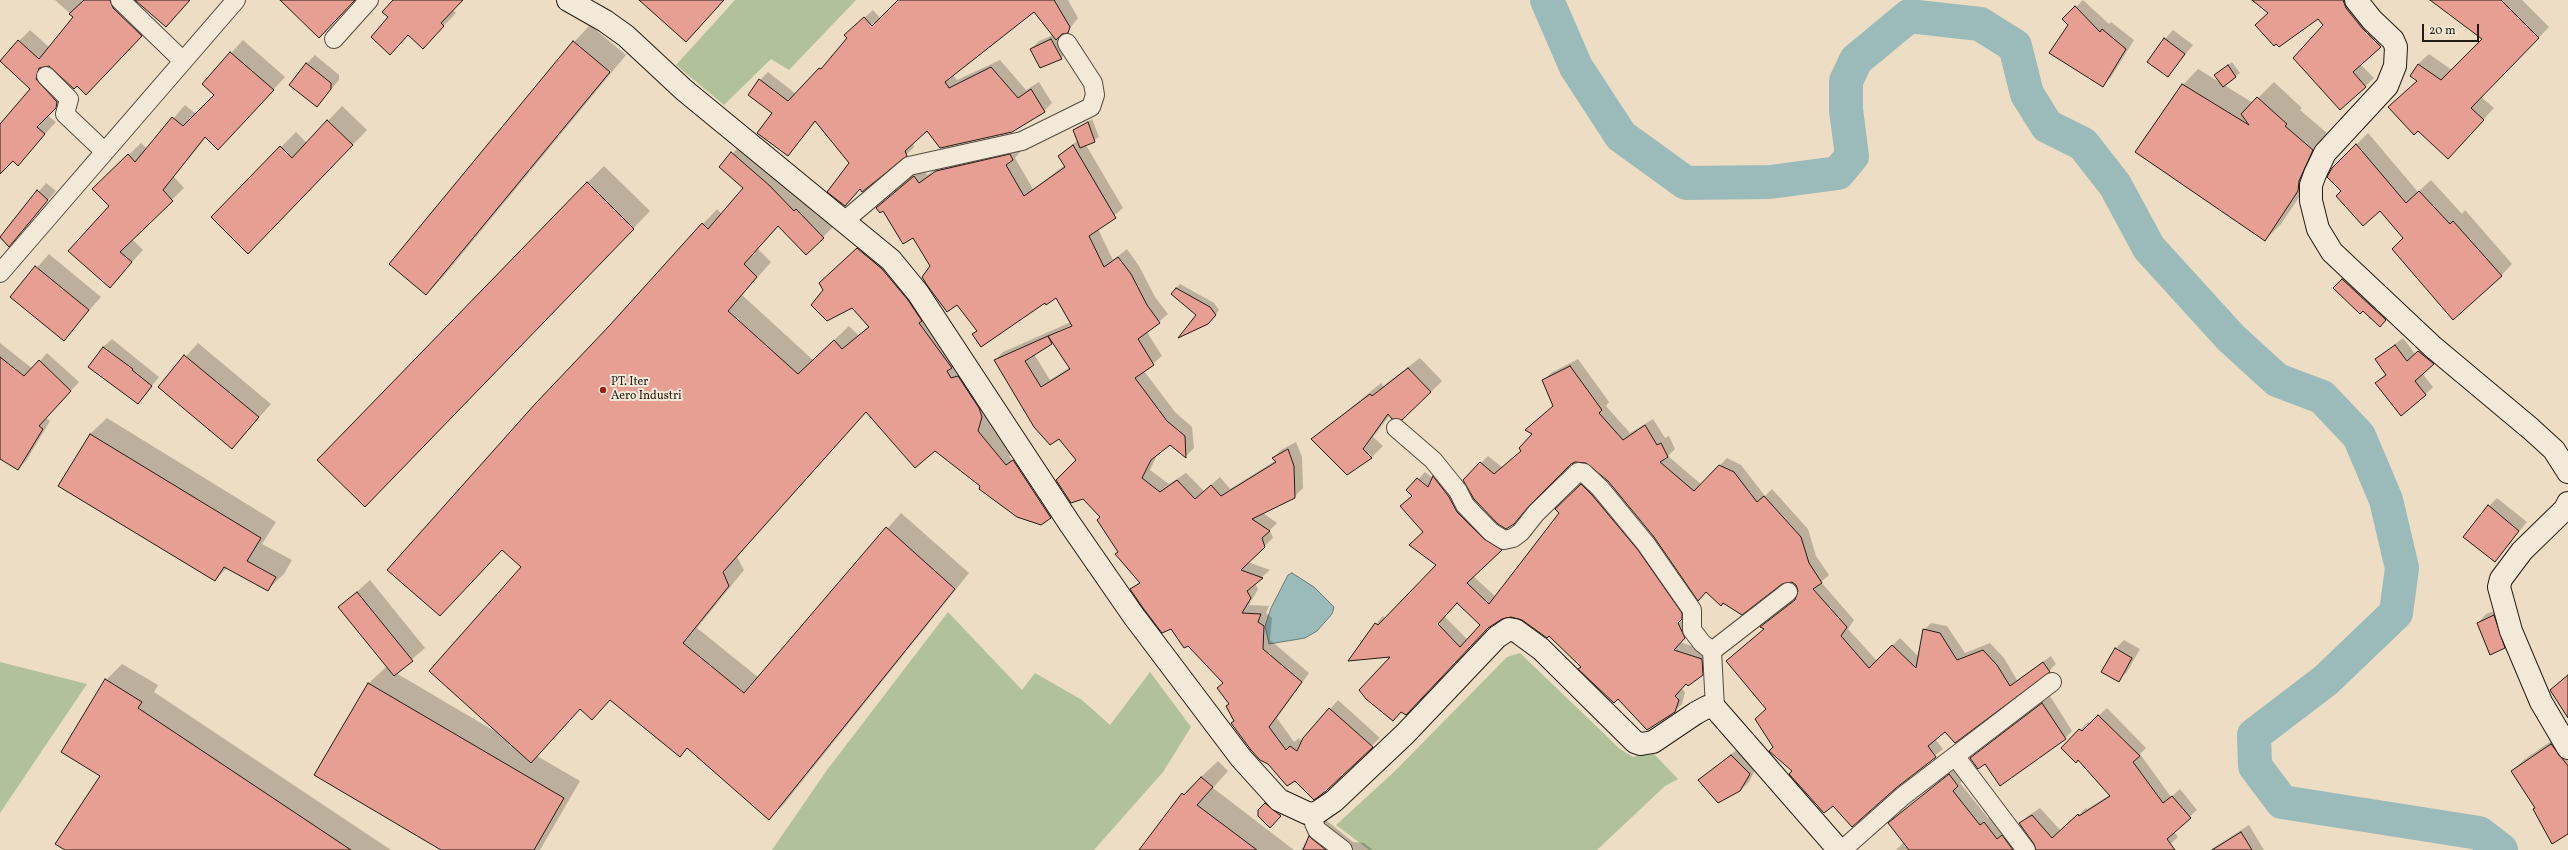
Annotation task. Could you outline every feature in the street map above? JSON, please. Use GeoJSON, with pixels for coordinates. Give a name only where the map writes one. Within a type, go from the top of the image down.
{"type":"FeatureCollection","features":[{"type":"Feature","properties":{"kind":"street"},"geometry":{"type":"LineString","coordinates":[[120,0],[182,60]]}},
{"type":"Feature","properties":{"kind":"street"},"geometry":{"type":"LineString","coordinates":[[0,272],[182,60],[236,0]]}},
{"type":"Feature","properties":{"kind":"street"},"geometry":{"type":"LineString","coordinates":[[334,39],[369,0]]}},
{"type":"Feature","properties":{"kind":"street"},"geometry":{"type":"LineString","coordinates":[[568,0],[605,21],[626,36],[684,90],[843,222],[888,257],[918,293],[1074,531],[1133,614],[1241,758],[1279,800],[1307,813],[1316,814]]}},
{"type":"Feature","properties":{"kind":"street"},"geometry":{"type":"LineString","coordinates":[[2356,0],[2372,20],[2393,40],[2396,47],[2396,66],[2387,86],[2325,153],[2311,185],[2311,201],[2318,229],[2332,252],[2433,347],[2537,434],[2554,450],[2568,472]]}},
{"type":"Feature","properties":{"kind":"street"},"geometry":{"type":"LineString","coordinates":[[843,222],[903,169],[1022,141],[1091,107],[1095,95],[1093,83],[1067,43]]}},
{"type":"Feature","properties":{"kind":"street"},"geometry":{"type":"LineString","coordinates":[[46,76],[69,99],[65,114],[104,151]]}},
{"type":"Feature","properties":{"kind":"street"},"geometry":{"type":"LineString","coordinates":[[1396,428],[1433,460],[1458,491],[1465,505],[1491,532],[1504,540],[1514,538],[1521,532],[1536,513],[1572,477],[1579,471],[1583,472],[1614,505],[1678,588],[1692,610],[1692,630],[1702,643],[1712,651],[1715,708],[1841,850],[1903,796],[2052,682]]}},
{"type":"Feature","properties":{"kind":"street"},"geometry":{"type":"LineString","coordinates":[[2568,503],[2565,509],[2513,562],[2501,579],[2499,587],[2511,631],[2541,702],[2568,748]]}},
{"type":"Feature","properties":{"kind":"street"},"geometry":{"type":"LineString","coordinates":[[1712,651],[1788,592]]}},
{"type":"Feature","properties":{"kind":"street"},"geometry":{"type":"LineString","coordinates":[[1343,850],[1316,830],[1314,823],[1316,814],[1334,801],[1404,734],[1497,637],[1509,629],[1524,634],[1630,738],[1641,744],[1653,742],[1707,707],[1715,708]]}},
{"type":"Feature","properties":{"kind":"street"},"geometry":{"type":"LineString","coordinates":[[1955,756],[2026,850]]}},
{"type":"Feature","properties":{"kind":"green space"},"geometry":{"type":"Polygon","coordinates":[[[735,0],[856,0],[789,70],[771,59],[724,105],[676,65],[735,0]]]}},
{"type":"Feature","properties":{"kind":"green space"},"geometry":{"type":"Polygon","coordinates":[[[948,612],[1022,690],[1035,673],[1082,700],[1110,725],[1150,672],[1191,727],[1163,772],[1094,850],[772,850],[827,770],[948,612]]]}},
{"type":"Feature","properties":{"kind":"green space"},"geometry":{"type":"Polygon","coordinates":[[[1520,653],[1620,749],[1633,757],[1651,751],[1678,779],[1665,786],[1597,850],[1369,850],[1336,825],[1395,771],[1507,657],[1520,653]]]}},
{"type":"Feature","properties":{"kind":"green space"},"geometry":{"type":"Polygon","coordinates":[[[0,662],[87,684],[0,813],[0,662]]]}},
{"type":"Feature","properties":{"kind":"water"},"geometry":{"type":"Polygon","coordinates":[[[1292,573],[1314,587],[1334,607],[1332,614],[1317,631],[1305,638],[1269,644],[1265,626],[1271,608],[1288,575],[1292,573]]]}},
{"type":"Feature","properties":{"kind":"building"},"geometry":{"type":"Polygon","coordinates":[[[84,0],[110,0],[113,8],[142,36],[86,95],[77,86],[74,89],[49,66],[39,68],[36,79],[57,102],[56,108],[37,127],[45,134],[18,166],[13,161],[0,174],[0,124],[30,89],[0,61],[18,40],[39,59],[73,17],[69,14],[84,0]]]}},
{"type":"Feature","properties":{"kind":"building"},"geometry":{"type":"Polygon","coordinates":[[[135,0],[190,0],[166,27],[135,0]]]}},
{"type":"Feature","properties":{"kind":"building"},"geometry":{"type":"Polygon","coordinates":[[[280,0],[355,0],[319,38],[280,0]]]}},
{"type":"Feature","properties":{"kind":"building"},"geometry":{"type":"Polygon","coordinates":[[[393,0],[463,0],[441,23],[444,26],[423,49],[408,35],[390,55],[371,37],[388,17],[382,12],[393,0]]]}},
{"type":"Feature","properties":{"kind":"building"},"geometry":{"type":"Polygon","coordinates":[[[639,0],[724,0],[686,42],[639,0]]]}},
{"type":"Feature","properties":{"kind":"building"},"geometry":{"type":"Polygon","coordinates":[[[898,0],[1054,0],[1070,27],[1068,33],[1062,34],[1056,40],[1034,12],[945,82],[949,88],[991,67],[1018,98],[1031,89],[1045,112],[1012,132],[940,148],[927,131],[905,151],[907,156],[862,192],[860,189],[845,206],[827,192],[849,163],[815,121],[788,156],[757,133],[772,113],[748,95],[759,79],[788,101],[819,68],[821,69],[847,38],[844,35],[864,17],[872,26],[898,0]]]}},
{"type":"Feature","properties":{"kind":"building"},"geometry":{"type":"Polygon","coordinates":[[[2252,0],[2343,0],[2346,8],[2362,28],[2381,47],[2353,72],[2366,87],[2340,110],[2293,58],[2323,25],[2318,19],[2279,47],[2276,44],[2274,46],[2255,25],[2268,13],[2252,0]]]}},
{"type":"Feature","properties":{"kind":"building"},"geometry":{"type":"Polygon","coordinates":[[[2430,0],[2501,0],[2539,38],[2471,108],[2484,120],[2448,159],[2418,131],[2414,135],[2388,107],[2417,81],[2410,76],[2418,64],[2441,80],[2482,39],[2430,0]]]}},
{"type":"Feature","properties":{"kind":"building"},"geometry":{"type":"Polygon","coordinates":[[[2075,6],[2100,32],[2102,29],[2126,49],[2103,87],[2049,53],[2068,25],[2062,19],[2075,6]]]}},
{"type":"Feature","properties":{"kind":"building"},"geometry":{"type":"Polygon","coordinates":[[[2164,38],[2185,54],[2168,77],[2147,62],[2164,38]]]}},
{"type":"Feature","properties":{"kind":"building"},"geometry":{"type":"Polygon","coordinates":[[[1051,39],[1062,59],[1040,68],[1030,49],[1051,39]]]}},
{"type":"Feature","properties":{"kind":"building"},"geometry":{"type":"Polygon","coordinates":[[[573,41],[610,72],[426,295],[389,264],[573,41]]]}},
{"type":"Feature","properties":{"kind":"building"},"geometry":{"type":"Polygon","coordinates":[[[230,52],[274,90],[218,150],[205,137],[163,190],[173,201],[120,252],[132,262],[110,288],[68,251],[109,206],[92,189],[128,154],[135,162],[172,117],[183,126],[214,95],[202,84],[230,52]]]}},
{"type":"Feature","properties":{"kind":"building"},"geometry":{"type":"Polygon","coordinates":[[[306,63],[331,83],[331,89],[317,107],[289,85],[306,63]]]}},
{"type":"Feature","properties":{"kind":"building"},"geometry":{"type":"Polygon","coordinates":[[[2228,65],[2236,77],[2223,87],[2214,75],[2228,65]]]}},
{"type":"Feature","properties":{"kind":"building"},"geometry":{"type":"Polygon","coordinates":[[[2182,84],[2249,125],[2241,114],[2257,97],[2287,124],[2285,126],[2313,150],[2299,181],[2298,191],[2265,241],[2135,152],[2182,84]]]}},
{"type":"Feature","properties":{"kind":"building"},"geometry":{"type":"Polygon","coordinates":[[[327,120],[353,145],[248,254],[211,217],[280,146],[292,158],[327,120]]]}},
{"type":"Feature","properties":{"kind":"building"},"geometry":{"type":"Polygon","coordinates":[[[1088,122],[1095,142],[1080,148],[1073,130],[1088,122]]]}},
{"type":"Feature","properties":{"kind":"building"},"geometry":{"type":"Polygon","coordinates":[[[2356,144],[2406,203],[2419,191],[2450,224],[2453,221],[2502,276],[2453,320],[2392,249],[2403,238],[2380,211],[2363,226],[2336,196],[2341,191],[2327,177],[2332,168],[2356,144]]]}},
{"type":"Feature","properties":{"kind":"building"},"geometry":{"type":"Polygon","coordinates":[[[1073,145],[1116,218],[1089,236],[1104,267],[1118,257],[1131,274],[1147,305],[1160,323],[1138,339],[1154,365],[1135,378],[1167,421],[1185,436],[1186,458],[1170,445],[1151,460],[1142,478],[1160,492],[1177,480],[1195,499],[1211,485],[1221,496],[1276,462],[1272,458],[1288,449],[1294,466],[1295,498],[1252,519],[1270,531],[1262,538],[1265,547],[1241,570],[1263,578],[1247,591],[1251,598],[1242,613],[1261,614],[1258,622],[1264,626],[1263,649],[1302,682],[1269,727],[1286,750],[1290,746],[1297,751],[1303,738],[1329,708],[1373,747],[1326,791],[1314,800],[1295,781],[1287,786],[1268,764],[1260,760],[1251,750],[1231,723],[1234,721],[1226,706],[1229,704],[1217,688],[1223,683],[1188,646],[1184,648],[1171,629],[1162,633],[1130,589],[1140,583],[1115,554],[1118,552],[1097,520],[1100,517],[1083,499],[1071,503],[1056,480],[1076,460],[1059,439],[1050,445],[1034,427],[994,360],[1048,336],[1072,326],[1056,298],[1046,305],[1045,303],[981,347],[972,334],[977,331],[957,305],[947,312],[922,277],[930,266],[913,238],[903,244],[883,211],[880,213],[876,208],[914,176],[919,183],[936,171],[1010,154],[1013,160],[1006,165],[1024,196],[1065,167],[1058,156],[1073,145]],[[1048,336],[1052,344],[1025,361],[1041,387],[1070,369],[1048,336]]]}},
{"type":"Feature","properties":{"kind":"building"},"geometry":{"type":"Polygon","coordinates":[[[731,152],[770,186],[794,211],[796,209],[824,238],[806,255],[778,226],[744,264],[757,277],[728,311],[798,374],[834,340],[842,349],[869,327],[852,308],[827,321],[811,305],[823,290],[819,283],[857,248],[882,269],[908,300],[922,321],[919,323],[952,368],[947,371],[951,378],[958,376],[979,408],[982,417],[978,431],[1006,465],[1013,460],[1051,518],[1041,525],[1017,517],[979,489],[980,486],[935,451],[915,468],[866,412],[723,572],[729,586],[683,643],[744,693],[886,527],[955,589],[769,820],[687,748],[680,757],[610,700],[592,720],[580,709],[531,763],[429,671],[521,567],[502,550],[440,616],[387,570],[535,404],[610,325],[702,223],[708,229],[743,188],[719,167],[731,152]]]}},
{"type":"Feature","properties":{"kind":"building"},"geometry":{"type":"Polygon","coordinates":[[[587,182],[634,229],[365,507],[317,460],[587,182]]]}},
{"type":"Feature","properties":{"kind":"building"},"geometry":{"type":"Polygon","coordinates":[[[37,190],[48,200],[9,247],[0,237],[37,190]]]}},
{"type":"Feature","properties":{"kind":"building"},"geometry":{"type":"Polygon","coordinates":[[[35,266],[89,310],[64,341],[10,297],[35,266]]]}},
{"type":"Feature","properties":{"kind":"building"},"geometry":{"type":"Polygon","coordinates":[[[2342,279],[2386,320],[2380,327],[2363,311],[2360,314],[2333,288],[2342,279]]]}},
{"type":"Feature","properties":{"kind":"building"},"geometry":{"type":"Polygon","coordinates":[[[1176,288],[1210,307],[1216,315],[1208,324],[1178,338],[1196,315],[1171,294],[1176,288]]]}},
{"type":"Feature","properties":{"kind":"building"},"geometry":{"type":"Polygon","coordinates":[[[2395,345],[2407,361],[2418,351],[2434,364],[2415,381],[2426,395],[2401,416],[2375,383],[2386,375],[2375,359],[2395,345]]]}},
{"type":"Feature","properties":{"kind":"building"},"geometry":{"type":"Polygon","coordinates":[[[103,347],[133,369],[132,370],[152,386],[138,404],[88,367],[103,347]]]}},
{"type":"Feature","properties":{"kind":"building"},"geometry":{"type":"Polygon","coordinates":[[[184,355],[259,417],[232,449],[158,387],[184,355]]]}},
{"type":"Feature","properties":{"kind":"building"},"geometry":{"type":"Polygon","coordinates":[[[0,357],[24,376],[39,360],[71,391],[39,426],[43,429],[18,470],[0,459],[0,357]]]}},
{"type":"Feature","properties":{"kind":"building"},"geometry":{"type":"Polygon","coordinates":[[[1570,366],[1602,410],[1599,413],[1623,440],[1645,425],[1657,445],[1661,443],[1668,457],[1660,462],[1694,491],[1719,465],[1734,472],[1757,502],[1764,496],[1801,537],[1809,563],[1822,583],[1813,589],[1847,627],[1841,636],[1869,668],[1892,645],[1916,668],[1923,629],[1940,633],[1957,660],[1983,650],[1997,665],[2010,686],[2043,662],[2050,672],[1955,743],[1945,732],[1928,746],[1936,757],[1896,788],[1852,827],[1833,806],[1824,813],[1789,774],[1792,771],[1769,751],[1773,747],[1755,719],[1766,709],[1726,661],[1764,629],[1760,627],[1795,600],[1798,591],[1796,585],[1792,582],[1782,584],[1742,615],[1723,603],[1721,606],[1706,592],[1698,601],[1654,537],[1608,481],[1586,463],[1575,462],[1571,464],[1529,506],[1514,524],[1506,529],[1498,524],[1474,499],[1463,480],[1480,462],[1494,474],[1521,451],[1519,448],[1532,434],[1525,430],[1553,406],[1542,380],[1570,366]]]}},
{"type":"Feature","properties":{"kind":"building"},"geometry":{"type":"Polygon","coordinates":[[[1408,368],[1431,392],[1402,420],[1392,419],[1388,414],[1363,449],[1372,458],[1347,475],[1311,439],[1370,394],[1372,396],[1408,368]]]}},
{"type":"Feature","properties":{"kind":"building"},"geometry":{"type":"Polygon","coordinates":[[[90,434],[261,538],[247,561],[276,577],[268,591],[224,567],[215,581],[58,486],[90,434]]]}},
{"type":"Feature","properties":{"kind":"building"},"geometry":{"type":"Polygon","coordinates":[[[1433,476],[1449,497],[1457,512],[1484,539],[1502,550],[1467,583],[1489,604],[1559,513],[1555,509],[1581,484],[1638,550],[1682,613],[1682,619],[1678,623],[1685,638],[1674,650],[1702,659],[1703,675],[1688,686],[1686,684],[1675,696],[1679,700],[1675,712],[1647,730],[1618,699],[1614,703],[1578,669],[1581,667],[1549,636],[1547,638],[1522,620],[1511,617],[1502,619],[1488,628],[1406,715],[1401,712],[1393,721],[1366,699],[1359,690],[1390,657],[1348,661],[1375,623],[1378,625],[1436,565],[1409,545],[1423,532],[1400,506],[1412,496],[1406,490],[1417,478],[1428,487],[1433,476]],[[1457,603],[1438,624],[1460,647],[1480,625],[1457,603]]]}},
{"type":"Feature","properties":{"kind":"building"},"geometry":{"type":"Polygon","coordinates":[[[2488,505],[2519,531],[2495,562],[2463,537],[2488,505]]]}},
{"type":"Feature","properties":{"kind":"building"},"geometry":{"type":"Polygon","coordinates":[[[357,592],[413,661],[394,676],[338,607],[357,592]]]}},
{"type":"Feature","properties":{"kind":"building"},"geometry":{"type":"Polygon","coordinates":[[[2494,615],[2505,648],[2490,655],[2477,623],[2494,615]]]}},
{"type":"Feature","properties":{"kind":"building"},"geometry":{"type":"Polygon","coordinates":[[[2115,648],[2132,658],[2119,682],[2101,672],[2115,648]]]}},
{"type":"Feature","properties":{"kind":"building"},"geometry":{"type":"Polygon","coordinates":[[[2568,675],[2568,718],[2550,690],[2568,675]]]}},
{"type":"Feature","properties":{"kind":"building"},"geometry":{"type":"Polygon","coordinates":[[[105,679],[142,702],[138,708],[351,850],[65,850],[55,844],[100,776],[61,752],[105,679]]]}},
{"type":"Feature","properties":{"kind":"building"},"geometry":{"type":"Polygon","coordinates":[[[368,683],[564,798],[534,850],[441,850],[314,775],[368,683]]]}},
{"type":"Feature","properties":{"kind":"building"},"geometry":{"type":"Polygon","coordinates":[[[2042,703],[2066,739],[2000,786],[1985,764],[1978,769],[1970,758],[2042,703]]]}},
{"type":"Feature","properties":{"kind":"building"},"geometry":{"type":"Polygon","coordinates":[[[2098,715],[2140,756],[2133,762],[2163,803],[2172,796],[2191,818],[2167,839],[2175,850],[2036,850],[2034,844],[2019,823],[2032,815],[2052,838],[2078,814],[2079,816],[2110,796],[2078,760],[2076,763],[2061,748],[2079,729],[2082,731],[2098,715]]]}},
{"type":"Feature","properties":{"kind":"building"},"geometry":{"type":"Polygon","coordinates":[[[2551,744],[2568,766],[2568,834],[2552,844],[2533,809],[2535,808],[2511,771],[2551,744]]]}},
{"type":"Feature","properties":{"kind":"building"},"geometry":{"type":"Polygon","coordinates":[[[1731,755],[1750,774],[1740,791],[1718,803],[1698,780],[1731,755]]]}},
{"type":"Feature","properties":{"kind":"building"},"geometry":{"type":"Polygon","coordinates":[[[1949,774],[1958,786],[1953,791],[1980,825],[1984,822],[1997,839],[2002,835],[2013,850],[1909,850],[1888,823],[1949,774]]]}},
{"type":"Feature","properties":{"kind":"building"},"geometry":{"type":"Polygon","coordinates":[[[1201,777],[1213,787],[1197,805],[1257,850],[1139,850],[1182,793],[1184,795],[1201,777]]]}},
{"type":"Feature","properties":{"kind":"building"},"geometry":{"type":"Polygon","coordinates":[[[1265,803],[1281,816],[1270,828],[1258,816],[1258,810],[1265,803]]]}},
{"type":"Feature","properties":{"kind":"building"},"geometry":{"type":"Polygon","coordinates":[[[2241,832],[2252,850],[2212,850],[2241,832]]]}},
{"type":"Feature","properties":{"kind":"building"},"geometry":{"type":"Polygon","coordinates":[[[1309,836],[1311,838],[1326,850],[1303,850],[1309,836]]]}},
{"type":"Feature","properties":{"kind":"waterway"},"geometry":{"type":"LineString","coordinates":[[1547,0],[1576,67],[1621,136],[1686,183],[1770,182],[1838,173],[1852,156],[1846,110],[1846,81],[1856,60],[1909,16],[1980,24],[2015,46],[2027,94],[2047,126],[2083,144],[2115,185],[2149,248],[2231,338],[2277,380],[2322,397],[2359,436],[2386,500],[2402,568],[2396,613],[2326,680],[2254,735],[2255,766],[2282,802],[2479,833],[2501,850]]}},
{"type":"Feature","properties":{"kind":"place","name":"PT. Iter Aero Industri"},"geometry":{"type":"Point","coordinates":[603,390]}}]}
